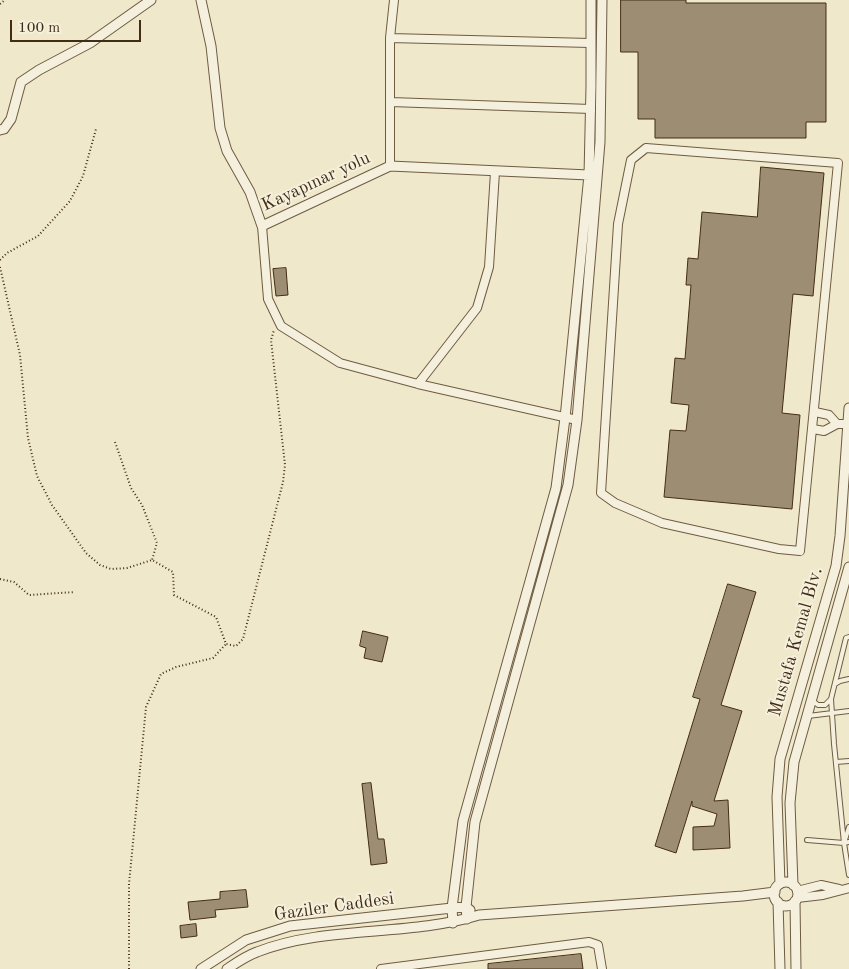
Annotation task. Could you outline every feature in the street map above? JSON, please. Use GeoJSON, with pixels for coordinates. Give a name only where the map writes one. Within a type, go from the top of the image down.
{"type":"FeatureCollection","features":[{"type":"Feature","properties":{"kind":"street"},"geometry":{"type":"LineString","coordinates":[[0,130],[4,129],[11,119],[21,82],[39,70],[90,43],[151,0]]}},
{"type":"Feature","properties":{"kind":"street","name":"Kayapınar yolu"},"geometry":{"type":"LineString","coordinates":[[201,0],[211,46],[220,128],[227,151],[250,192],[262,226],[390,166],[589,175]]}},
{"type":"Feature","properties":{"kind":"street"},"geometry":{"type":"LineString","coordinates":[[390,166],[390,38],[394,0]]}},
{"type":"Feature","properties":{"kind":"street"},"geometry":{"type":"LineString","coordinates":[[453,922],[452,908],[463,821],[556,488],[565,418],[589,175],[591,0]]}},
{"type":"Feature","properties":{"kind":"street"},"geometry":{"type":"LineString","coordinates":[[467,919],[466,907],[476,822],[568,485],[577,420],[600,142],[602,0]]}},
{"type":"Feature","properties":{"kind":"street"},"geometry":{"type":"LineString","coordinates":[[390,38],[590,43]]}},
{"type":"Feature","properties":{"kind":"street"},"geometry":{"type":"LineString","coordinates":[[391,102],[591,109]]}},
{"type":"Feature","properties":{"kind":"street"},"geometry":{"type":"LineString","coordinates":[[646,148],[838,163],[815,412],[800,551],[662,523],[615,503],[601,493],[618,224],[631,160],[646,148]]}},
{"type":"Feature","properties":{"kind":"street"},"geometry":{"type":"LineString","coordinates":[[418,384],[477,308],[489,267],[495,172]]}},
{"type":"Feature","properties":{"kind":"street"},"geometry":{"type":"LineString","coordinates":[[262,226],[268,299],[281,326],[340,362],[418,384],[577,420]]}},
{"type":"Feature","properties":{"kind":"street","name":"Mustafa Kemal Blv."},"geometry":{"type":"LineString","coordinates":[[780,969],[777,894],[777,797],[780,759],[836,566],[841,527],[849,408]]}},
{"type":"Feature","properties":{"kind":"street"},"geometry":{"type":"LineString","coordinates":[[815,412],[829,415],[837,424]]}},
{"type":"Feature","properties":{"kind":"street"},"geometry":{"type":"LineString","coordinates":[[813,429],[824,431],[837,424],[848,424]]}},
{"type":"Feature","properties":{"kind":"street","name":"Mustafa Kemal Blv."},"geometry":{"type":"LineString","coordinates":[[796,969],[796,894],[790,803],[794,762],[849,567]]}},
{"type":"Feature","properties":{"kind":"street"},"geometry":{"type":"LineString","coordinates":[[796,894],[789,905],[777,894],[786,882],[796,894],[823,895],[845,889]]}},
{"type":"Feature","properties":{"kind":"street","name":"Gaziler Caddesi"},"geometry":{"type":"LineString","coordinates":[[227,969],[255,952],[301,940],[453,922],[479,916],[777,894]]}},
{"type":"Feature","properties":{"kind":"street"},"geometry":{"type":"LineString","coordinates":[[466,907],[479,916]]}},
{"type":"Feature","properties":{"kind":"street","name":"Gaziler Caddesi"},"geometry":{"type":"LineString","coordinates":[[200,969],[246,940],[290,926],[466,907]]}},
{"type":"Feature","properties":{"kind":"street"},"geometry":{"type":"LineString","coordinates":[[380,969],[589,942],[598,945],[602,969]]}},
{"type":"Feature","properties":{"kind":"lane"},"geometry":{"type":"LineString","coordinates":[[849,637],[846,638],[832,699],[836,762],[847,843],[849,874]]}},
{"type":"Feature","properties":{"kind":"lane"},"geometry":{"type":"LineString","coordinates":[[835,684],[849,679]]}},
{"type":"Feature","properties":{"kind":"lane"},"geometry":{"type":"LineString","coordinates":[[812,698],[814,704],[818,706],[825,705],[832,699]]}},
{"type":"Feature","properties":{"kind":"lane"},"geometry":{"type":"LineString","coordinates":[[806,716],[849,711]]}},
{"type":"Feature","properties":{"kind":"lane"},"geometry":{"type":"LineString","coordinates":[[836,762],[849,761]]}},
{"type":"Feature","properties":{"kind":"lane"},"geometry":{"type":"LineString","coordinates":[[847,843],[849,827]]}},
{"type":"Feature","properties":{"kind":"lane"},"geometry":{"type":"LineString","coordinates":[[807,840],[847,843]]}},
{"type":"Feature","properties":{"kind":"path"},"geometry":{"type":"LineString","coordinates":[[0,4],[5,0]]}},
{"type":"Feature","properties":{"kind":"path"},"geometry":{"type":"LineString","coordinates":[[0,260],[7,253],[38,236],[70,201],[83,176],[96,129]]}},
{"type":"Feature","properties":{"kind":"path"},"geometry":{"type":"LineString","coordinates":[[0,267],[20,355],[28,438],[36,476],[52,505],[86,553],[100,565],[111,569],[127,568],[152,560],[173,572],[174,595],[216,617],[226,644]]}},
{"type":"Feature","properties":{"kind":"path"},"geometry":{"type":"LineString","coordinates":[[226,644],[236,646],[243,638],[286,465],[271,340],[278,318]]}},
{"type":"Feature","properties":{"kind":"path"},"geometry":{"type":"LineString","coordinates":[[115,442],[131,488],[142,505],[157,544],[152,560]]}},
{"type":"Feature","properties":{"kind":"path"},"geometry":{"type":"LineString","coordinates":[[0,579],[14,582],[29,596],[75,592]]}},
{"type":"Feature","properties":{"kind":"path"},"geometry":{"type":"LineString","coordinates":[[129,969],[129,884],[146,707],[161,674],[176,667],[213,658],[226,644]]}},
{"type":"Feature","properties":{"kind":"building"},"geometry":{"type":"Polygon","coordinates":[[[621,0],[686,0],[686,3],[826,3],[826,122],[806,122],[806,138],[655,138],[655,119],[638,119],[638,52],[621,52],[621,0]]]}},
{"type":"Feature","properties":{"kind":"building"},"geometry":{"type":"Polygon","coordinates":[[[761,167],[824,173],[813,296],[793,294],[782,413],[800,415],[792,509],[664,497],[670,430],[686,431],[689,405],[671,403],[675,358],[685,359],[691,285],[686,285],[688,258],[698,259],[702,212],[757,217],[761,167]]]}},
{"type":"Feature","properties":{"kind":"building"},"geometry":{"type":"Polygon","coordinates":[[[286,268],[288,295],[276,296],[273,269],[286,268]]]}},
{"type":"Feature","properties":{"kind":"building"},"geometry":{"type":"Polygon","coordinates":[[[728,584],[756,592],[721,705],[742,711],[714,801],[728,800],[730,848],[693,850],[693,827],[714,826],[717,814],[692,806],[692,801],[676,853],[655,846],[700,699],[693,697],[728,584]]]}},
{"type":"Feature","properties":{"kind":"building"},"geometry":{"type":"Polygon","coordinates":[[[363,631],[388,637],[382,662],[364,658],[366,648],[360,646],[363,631]]]}},
{"type":"Feature","properties":{"kind":"building"},"geometry":{"type":"Polygon","coordinates":[[[371,783],[378,839],[384,839],[387,863],[371,865],[362,784],[371,783]]]}},
{"type":"Feature","properties":{"kind":"building"},"geometry":{"type":"Polygon","coordinates":[[[246,890],[248,907],[215,910],[216,917],[190,920],[188,902],[220,899],[220,892],[246,890]]]}},
{"type":"Feature","properties":{"kind":"building"},"geometry":{"type":"Polygon","coordinates":[[[196,924],[197,936],[181,938],[180,926],[196,924]]]}},
{"type":"Feature","properties":{"kind":"building"},"geometry":{"type":"Polygon","coordinates":[[[581,954],[583,969],[488,969],[488,964],[581,954]]]}}]}
